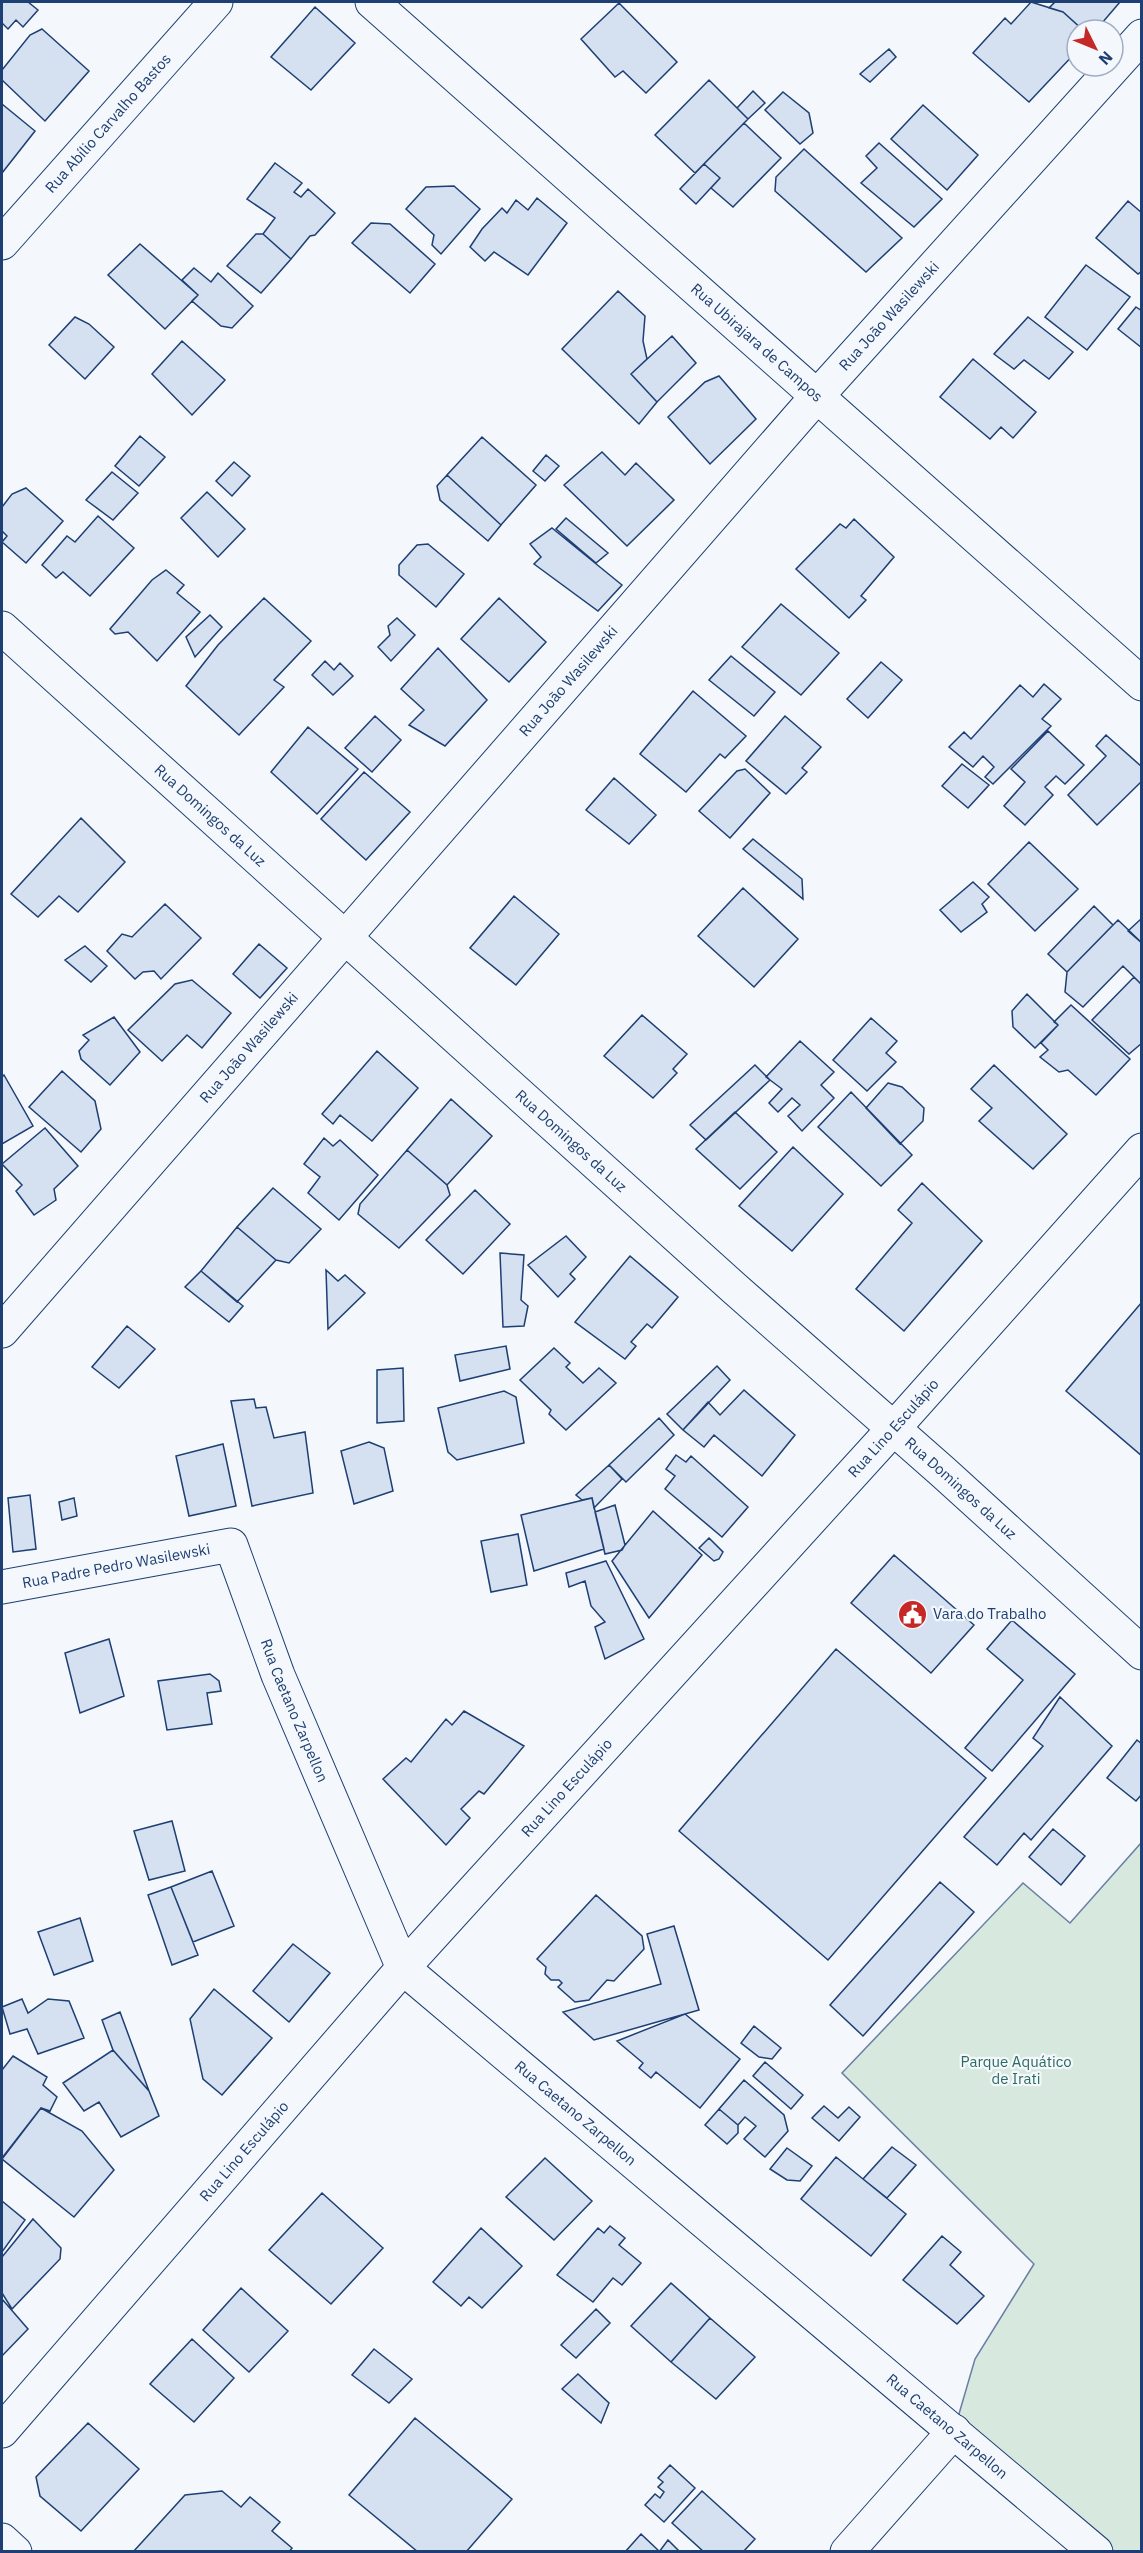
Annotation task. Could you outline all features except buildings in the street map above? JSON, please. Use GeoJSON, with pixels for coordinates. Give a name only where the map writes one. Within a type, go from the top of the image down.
{"type":"FeatureCollection","features":[{"type":"Feature","properties":{"kind":"street","name":"Rua Abílio Carvalho Bastos"},"geometry":{"type":"LineString","coordinates":[[2,243],[216,2]]}},
{"type":"Feature","properties":{"kind":"street","name":"Rua Ubirajara de Campos"},"geometry":{"type":"LineString","coordinates":[[372,2],[1142,684]]}},
{"type":"Feature","properties":{"kind":"street","name":"Rua João Wasilewski"},"geometry":{"type":"LineString","coordinates":[[2,1331],[818,395],[1142,36]]}},
{"type":"Feature","properties":{"kind":"street","name":"Rua Domingos da Luz"},"geometry":{"type":"LineString","coordinates":[[2,628],[1142,1653]]}},
{"type":"Feature","properties":{"kind":"street","name":"Rua Lino Esculápio"},"geometry":{"type":"LineString","coordinates":[[2,2432],[403,1968],[894,1428],[1142,1150]]}},
{"type":"Feature","properties":{"kind":"street","name":"Rua Caetano Zarpellon"},"geometry":{"type":"LineString","coordinates":[[231,1545],[278,1675],[403,1968],[1096,2552]]}},
{"type":"Feature","properties":{"kind":"street","name":"Rua Padre Pedro Wasilewski"},"geometry":{"type":"LineString","coordinates":[[2,1587],[231,1545]]}},
{"type":"Feature","properties":{"kind":"street"},"geometry":{"type":"LineString","coordinates":[[847,2552],[954,2431]]}},
{"type":"Feature","properties":{"kind":"street"},"geometry":{"type":"LineString","coordinates":[[2,2540],[15,2552]]}},
{"type":"Feature","properties":{"kind":"green space","name":"Parque Aquático de Irati"},"geometry":{"type":"Polygon","coordinates":[[[1141,1843],[1141,2551],[1114,2551],[954,2431],[975,2359],[1034,2264],[842,2073],[1023,1883],[1070,1923],[1141,1843]]]}},
{"type":"Feature","properties":{"kind":"place","name":"Vara do Trabalho"},"geometry":{"type":"Point","coordinates":[912,1614]}}]}
